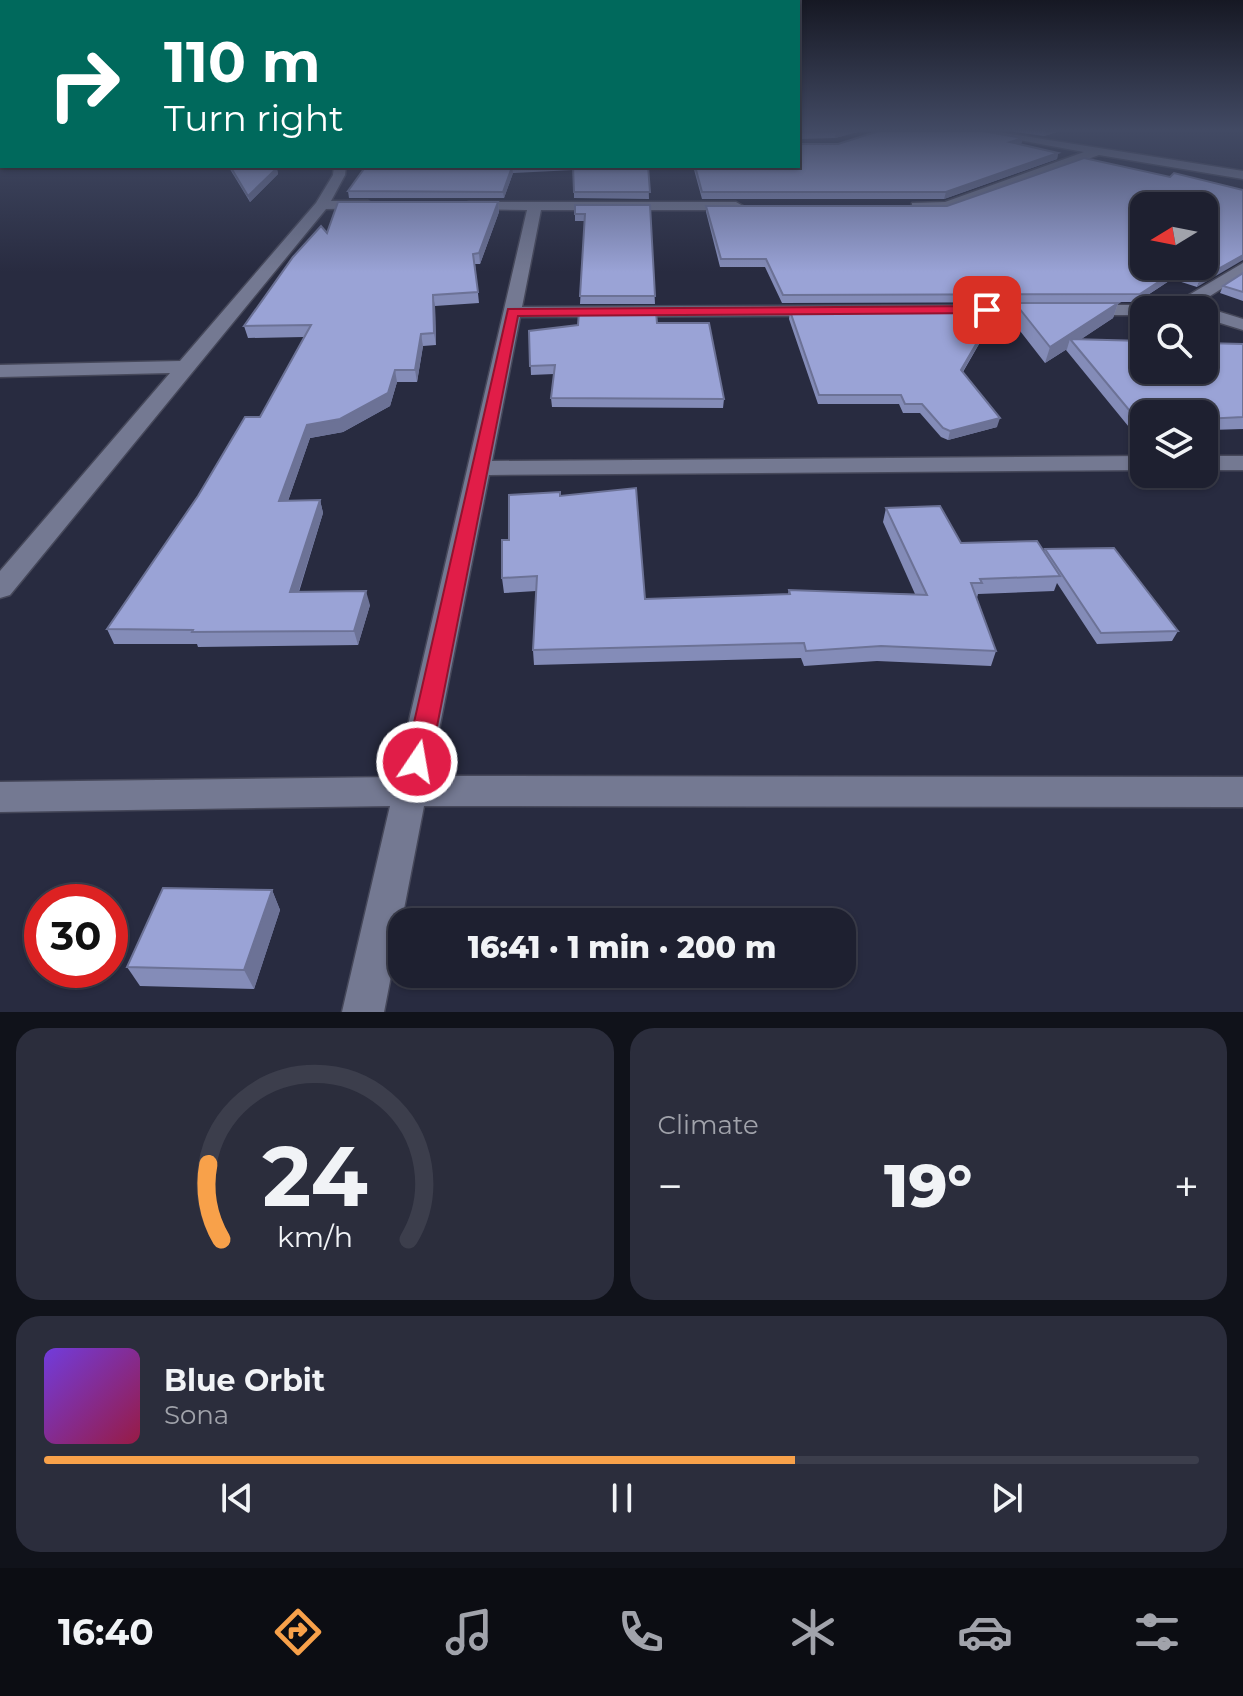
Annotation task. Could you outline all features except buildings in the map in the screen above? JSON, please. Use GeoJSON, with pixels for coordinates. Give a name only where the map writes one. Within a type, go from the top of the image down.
{"type":"FeatureCollection","features":[{"type":"Feature","properties":{"kind":"street"},"geometry":{"type":"LineString","coordinates":[[0,589],[322,205],[337,178]]}},
{"type":"Feature","properties":{"kind":"street"},"geometry":{"type":"LineString","coordinates":[[898,206],[946,206],[1023,178]]}},
{"type":"Feature","properties":{"kind":"street"},"geometry":{"type":"LineString","coordinates":[[322,205],[383,205]]}},
{"type":"Feature","properties":{"kind":"street"},"geometry":{"type":"LineString","coordinates":[[459,206],[756,206]]}},
{"type":"Feature","properties":{"kind":"street"},"geometry":{"type":"LineString","coordinates":[[363,1012],[482,468],[535,206]]}},
{"type":"Feature","properties":{"kind":"street"},"geometry":{"type":"LineString","coordinates":[[1206,296],[1243,268]]}},
{"type":"Feature","properties":{"kind":"street"},"geometry":{"type":"LineString","coordinates":[[512,312],[1130,310]]}},
{"type":"Feature","properties":{"kind":"street"},"geometry":{"type":"LineString","coordinates":[[1218,317],[1243,325]]}},
{"type":"Feature","properties":{"kind":"street"},"geometry":{"type":"LineString","coordinates":[[0,371],[187,367]]}},
{"type":"Feature","properties":{"kind":"street"},"geometry":{"type":"LineString","coordinates":[[482,468],[1130,463]]}},
{"type":"Feature","properties":{"kind":"street"},"geometry":{"type":"LineString","coordinates":[[1218,463],[1243,463]]}},
{"type":"Feature","properties":{"kind":"street"},"geometry":{"type":"LineString","coordinates":[[0,797],[411,791],[1243,792]]}},
{"type":"Feature","properties":{"kind":"route"},"geometry":{"type":"LineString","coordinates":[[417,762],[482,468],[512,312],[987,310]]}}]}
